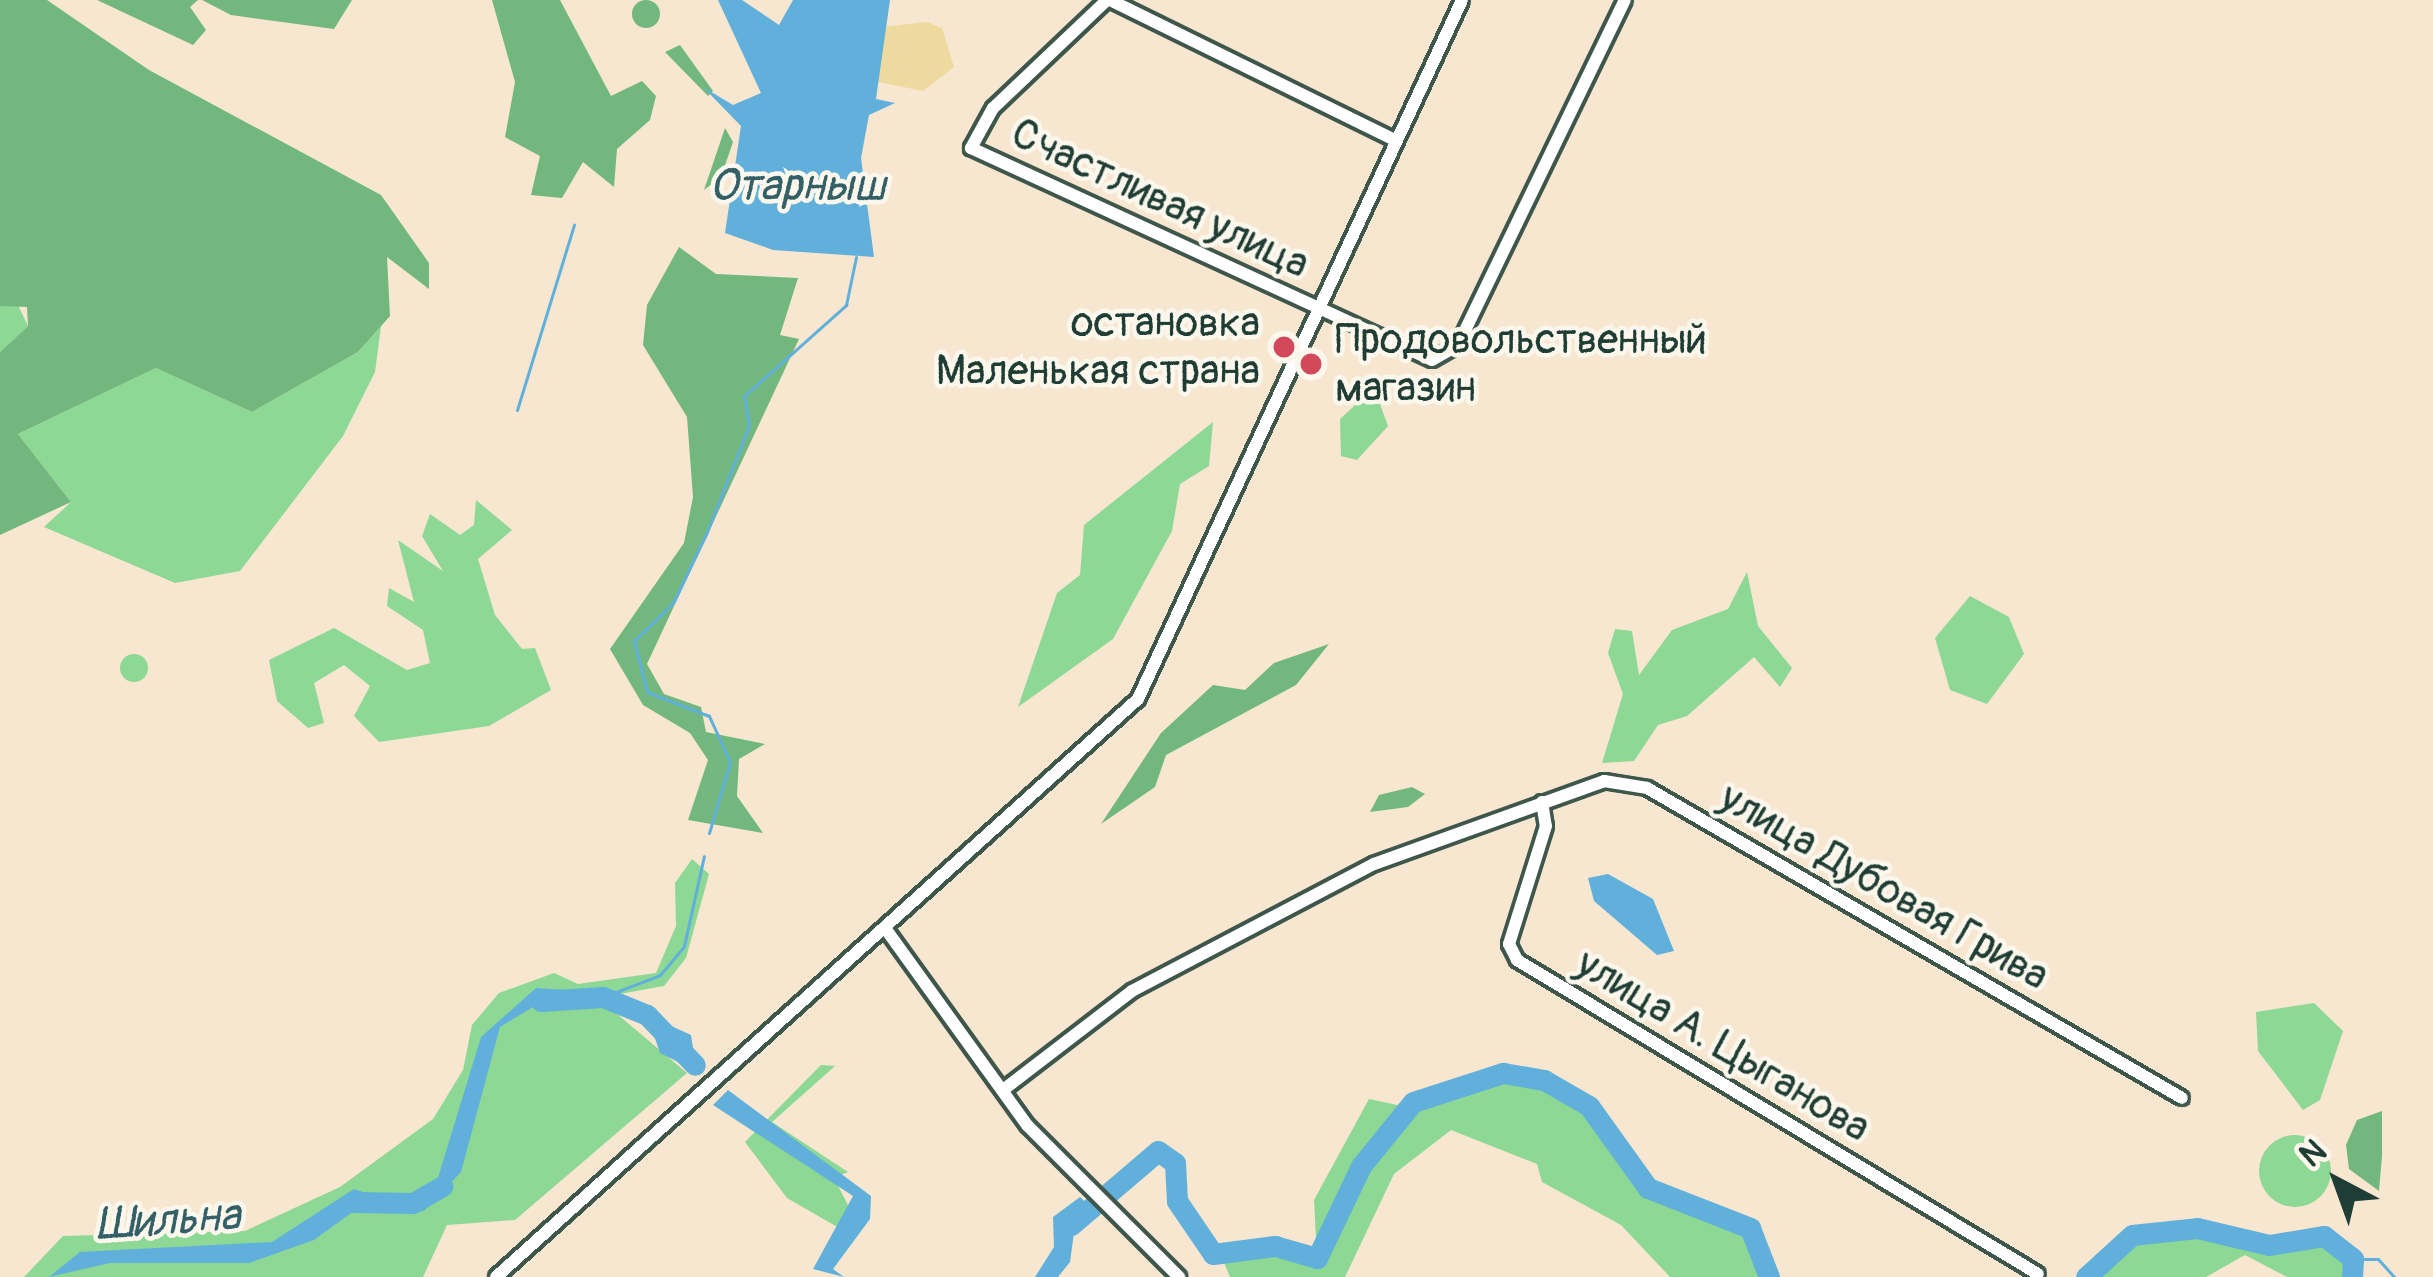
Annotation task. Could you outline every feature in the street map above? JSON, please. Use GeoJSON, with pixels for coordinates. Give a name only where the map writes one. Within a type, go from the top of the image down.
{"type":"FeatureCollection","features":[{"type":"Feature","properties":{"kind":"street"},"geometry":{"type":"LineString","coordinates":[[1108,0],[1396,141]]}},
{"type":"Feature","properties":{"kind":"street","name":"Счастливая улица"},"geometry":{"type":"LineString","coordinates":[[1108,0],[993,108],[970,148],[1432,360],[1451,354],[1624,0]]}},
{"type":"Feature","properties":{"kind":"street"},"geometry":{"type":"LineString","coordinates":[[496,1277],[1138,699],[1462,0]]}},
{"type":"Feature","properties":{"kind":"street","name":"улица Дубовая Грива"},"geometry":{"type":"LineString","coordinates":[[1003,1090],[1132,992],[1374,864],[1604,782],[1647,788],[2182,1098]]}},
{"type":"Feature","properties":{"kind":"street","name":"улица А. Цыганова"},"geometry":{"type":"LineString","coordinates":[[1542,802],[1546,826],[1509,944],[1517,960],[2038,1274]]}},
{"type":"Feature","properties":{"kind":"street"},"geometry":{"type":"LineString","coordinates":[[885,928],[1003,1090],[1075,1178],[1179,1277]]}},
{"type":"Feature","properties":{"kind":"green space"},"geometry":{"type":"Polygon","coordinates":[[[0,0],[47,0],[149,70],[381,195],[429,263],[429,289],[387,257],[390,316],[358,352],[252,412],[156,368],[18,434],[71,502],[0,535],[0,352],[28,326],[27,307],[0,306],[0,0]]]}},
{"type":"Feature","properties":{"kind":"green space"},"geometry":{"type":"Polygon","coordinates":[[[97,0],[198,0],[190,7],[206,30],[193,45],[97,0]]]}},
{"type":"Feature","properties":{"kind":"green space"},"geometry":{"type":"Polygon","coordinates":[[[202,0],[352,0],[334,29],[231,15],[202,0]]]}},
{"type":"Feature","properties":{"kind":"green space"},"geometry":{"type":"Polygon","coordinates":[[[492,0],[560,0],[611,96],[642,81],[656,96],[650,120],[617,149],[614,187],[583,162],[562,198],[531,195],[540,156],[505,137],[515,82],[492,0]]]}},
{"type":"Feature","properties":{"kind":"green space"},"geometry":{"type":"Polygon","coordinates":[[[646,0],[656,4],[660,14],[656,24],[646,28],[636,24],[632,14],[636,4],[646,0]]]}},
{"type":"Feature","properties":{"kind":"green space"},"geometry":{"type":"Polygon","coordinates":[[[680,45],[713,91],[708,96],[665,52],[680,45]]]}},
{"type":"Feature","properties":{"kind":"green space"},"geometry":{"type":"Polygon","coordinates":[[[725,128],[733,142],[721,177],[704,190],[725,128]]]}},
{"type":"Feature","properties":{"kind":"green space"},"geometry":{"type":"Polygon","coordinates":[[[679,247],[716,274],[798,278],[780,335],[799,339],[647,664],[664,694],[701,707],[706,732],[765,744],[739,759],[737,796],[763,833],[688,820],[708,760],[690,733],[643,705],[610,649],[684,543],[693,497],[687,417],[643,345],[647,305],[679,247]]]}},
{"type":"Feature","properties":{"kind":"green space"},"geometry":{"type":"Polygon","coordinates":[[[16,301],[28,326],[0,352],[0,306],[16,301]]]}},
{"type":"Feature","properties":{"kind":"green space"},"geometry":{"type":"Polygon","coordinates":[[[381,326],[375,372],[343,436],[240,571],[175,583],[44,527],[71,502],[18,434],[156,368],[252,412],[358,352],[381,326]]]}},
{"type":"Feature","properties":{"kind":"green space"},"geometry":{"type":"Polygon","coordinates":[[[1374,388],[1388,426],[1357,460],[1341,456],[1340,419],[1374,388]]]}},
{"type":"Feature","properties":{"kind":"green space"},"geometry":{"type":"Polygon","coordinates":[[[1213,422],[1209,466],[1180,484],[1172,531],[1113,639],[1018,707],[1057,593],[1080,575],[1084,525],[1213,422]]]}},
{"type":"Feature","properties":{"kind":"green space"},"geometry":{"type":"Polygon","coordinates":[[[476,500],[512,530],[478,559],[495,615],[522,649],[535,648],[551,690],[489,726],[379,742],[354,716],[370,686],[344,665],[314,683],[324,723],[308,728],[277,701],[269,660],[334,628],[407,670],[430,663],[423,630],[387,606],[389,588],[414,602],[398,540],[443,571],[422,536],[430,514],[460,535],[474,525],[476,500]]]}},
{"type":"Feature","properties":{"kind":"green space"},"geometry":{"type":"Polygon","coordinates":[[[1747,572],[1758,626],[1792,668],[1780,687],[1754,657],[1687,716],[1658,725],[1634,761],[1602,763],[1623,694],[1608,653],[1615,629],[1632,631],[1639,675],[1672,630],[1728,609],[1747,572]]]}},
{"type":"Feature","properties":{"kind":"green space"},"geometry":{"type":"Polygon","coordinates":[[[1970,596],[2009,617],[2024,654],[1987,704],[1950,690],[1935,638],[1970,596]]]}},
{"type":"Feature","properties":{"kind":"green space"},"geometry":{"type":"Polygon","coordinates":[[[1329,644],[1296,685],[1166,755],[1155,787],[1101,824],[1161,733],[1213,685],[1245,690],[1274,663],[1329,644]]]}},
{"type":"Feature","properties":{"kind":"green space"},"geometry":{"type":"Polygon","coordinates":[[[134,654],[144,658],[148,668],[144,678],[134,682],[124,678],[120,668],[124,658],[134,654]]]}},
{"type":"Feature","properties":{"kind":"green space"},"geometry":{"type":"Polygon","coordinates":[[[1412,787],[1425,794],[1408,807],[1370,812],[1379,795],[1412,787]]]}},
{"type":"Feature","properties":{"kind":"green space"},"geometry":{"type":"Polygon","coordinates":[[[692,859],[709,874],[686,958],[664,986],[598,998],[687,1073],[515,1220],[447,1225],[423,1277],[24,1277],[63,1236],[245,1231],[340,1187],[433,1119],[463,1070],[472,1025],[499,993],[554,973],[578,984],[656,973],[676,926],[675,883],[692,859]]]}},
{"type":"Feature","properties":{"kind":"green space"},"geometry":{"type":"Polygon","coordinates":[[[2314,1003],[2343,1031],[2320,1100],[2303,1110],[2258,1051],[2256,1012],[2314,1003]]]}},
{"type":"Feature","properties":{"kind":"green space"},"geometry":{"type":"Polygon","coordinates":[[[821,1065],[835,1066],[772,1122],[848,1172],[834,1178],[848,1205],[839,1228],[787,1198],[745,1142],[821,1065]]]}},
{"type":"Feature","properties":{"kind":"green space"},"geometry":{"type":"Polygon","coordinates":[[[1503,1073],[1544,1080],[1589,1106],[1649,1188],[1750,1228],[1769,1277],[1670,1277],[1621,1225],[1542,1182],[1537,1164],[1451,1130],[1394,1174],[1345,1277],[1230,1277],[1223,1260],[1275,1246],[1317,1258],[1314,1200],[1369,1099],[1397,1105],[1503,1073]]]}},
{"type":"Feature","properties":{"kind":"green space"},"geometry":{"type":"Polygon","coordinates":[[[2382,1111],[2379,1191],[2349,1169],[2346,1145],[2357,1120],[2382,1111]]]}},
{"type":"Feature","properties":{"kind":"green space"},"geometry":{"type":"Polygon","coordinates":[[[2295,1135],[2320,1146],[2331,1171],[2320,1196],[2295,1207],[2270,1196],[2259,1171],[2270,1146],[2295,1135]]]}},
{"type":"Feature","properties":{"kind":"green space"},"geometry":{"type":"Polygon","coordinates":[[[2197,1228],[2269,1245],[2324,1236],[2353,1259],[2352,1277],[2287,1277],[2245,1255],[2206,1277],[2086,1277],[2132,1235],[2197,1228]]]}},
{"type":"Feature","properties":{"kind":"sand"},"geometry":{"type":"Polygon","coordinates":[[[927,22],[942,28],[954,67],[923,91],[878,82],[882,27],[927,22]]]}},
{"type":"Feature","properties":{"kind":"water","name":"Отарныш"},"geometry":{"type":"Polygon","coordinates":[[[718,0],[742,0],[779,25],[793,0],[890,0],[876,99],[895,103],[869,115],[861,158],[874,257],[773,250],[725,233],[741,126],[703,87],[733,105],[761,93],[718,0]]]}},
{"type":"Feature","properties":{"kind":"water"},"geometry":{"type":"Polygon","coordinates":[[[1608,874],[1653,899],[1674,951],[1657,955],[1594,901],[1588,878],[1608,874]]]}},
{"type":"Feature","properties":{"kind":"water"},"geometry":{"type":"Polygon","coordinates":[[[536,988],[566,990],[571,1003],[538,1004],[500,1027],[461,1172],[424,1211],[358,1208],[314,1240],[249,1263],[110,1263],[49,1277],[80,1252],[272,1242],[354,1189],[406,1206],[433,1194],[481,1037],[536,988]]]}},
{"type":"Feature","properties":{"kind":"water"},"geometry":{"type":"Polygon","coordinates":[[[647,1015],[691,1035],[694,1055],[682,1064],[660,1053],[647,1015]]]}},
{"type":"Feature","properties":{"kind":"water"},"geometry":{"type":"Polygon","coordinates":[[[728,1090],[871,1196],[870,1219],[833,1269],[844,1277],[813,1269],[853,1196],[713,1105],[728,1090]]]}},
{"type":"Feature","properties":{"kind":"water"},"geometry":{"type":"Polygon","coordinates":[[[1080,1197],[1092,1208],[1076,1218],[1070,1262],[1058,1277],[1035,1277],[1054,1247],[1053,1217],[1080,1197]]]}},
{"type":"Feature","properties":{"kind":"waterway"},"geometry":{"type":"LineString","coordinates":[[517,410],[574,225]]}},
{"type":"Feature","properties":{"kind":"waterway"},"geometry":{"type":"LineString","coordinates":[[709,833],[730,762],[709,716],[647,692],[634,641],[673,603],[707,532],[749,426],[744,396],[846,305],[856,257]]}},
{"type":"Feature","properties":{"kind":"waterway"},"geometry":{"type":"LineString","coordinates":[[603,997],[660,975],[684,946],[704,856]]}},
{"type":"Feature","properties":{"kind":"waterway","name":"Шильна"},"geometry":{"type":"LineString","coordinates":[[541,1001],[603,997],[647,1015],[695,1065]]}},
{"type":"Feature","properties":{"kind":"waterway","name":"Шильна"},"geometry":{"type":"LineString","coordinates":[[1071,1225],[1158,1151],[1175,1163],[1177,1201],[1213,1254],[1275,1246],[1317,1258],[1361,1166],[1413,1102],[1503,1073],[1544,1080],[1589,1106],[1648,1188],[1750,1228],[1769,1277]]}},
{"type":"Feature","properties":{"kind":"waterway"},"geometry":{"type":"LineString","coordinates":[[354,1202],[413,1203],[443,1186]]}},
{"type":"Feature","properties":{"kind":"waterway","name":"Шильна"},"geometry":{"type":"LineString","coordinates":[[2086,1277],[2132,1235],[2197,1228],[2269,1245],[2324,1236],[2353,1259],[2352,1277]]}},
{"type":"Feature","properties":{"kind":"waterway"},"geometry":{"type":"LineString","coordinates":[[2353,1259],[2378,1259],[2394,1277]]}},
{"type":"Feature","properties":{"kind":"place","name":"остановка Маленькая страна"},"geometry":{"type":"Point","coordinates":[1284,347]}},
{"type":"Feature","properties":{"kind":"place","name":"Продовольственный магазин"},"geometry":{"type":"Point","coordinates":[1311,364]}}]}
